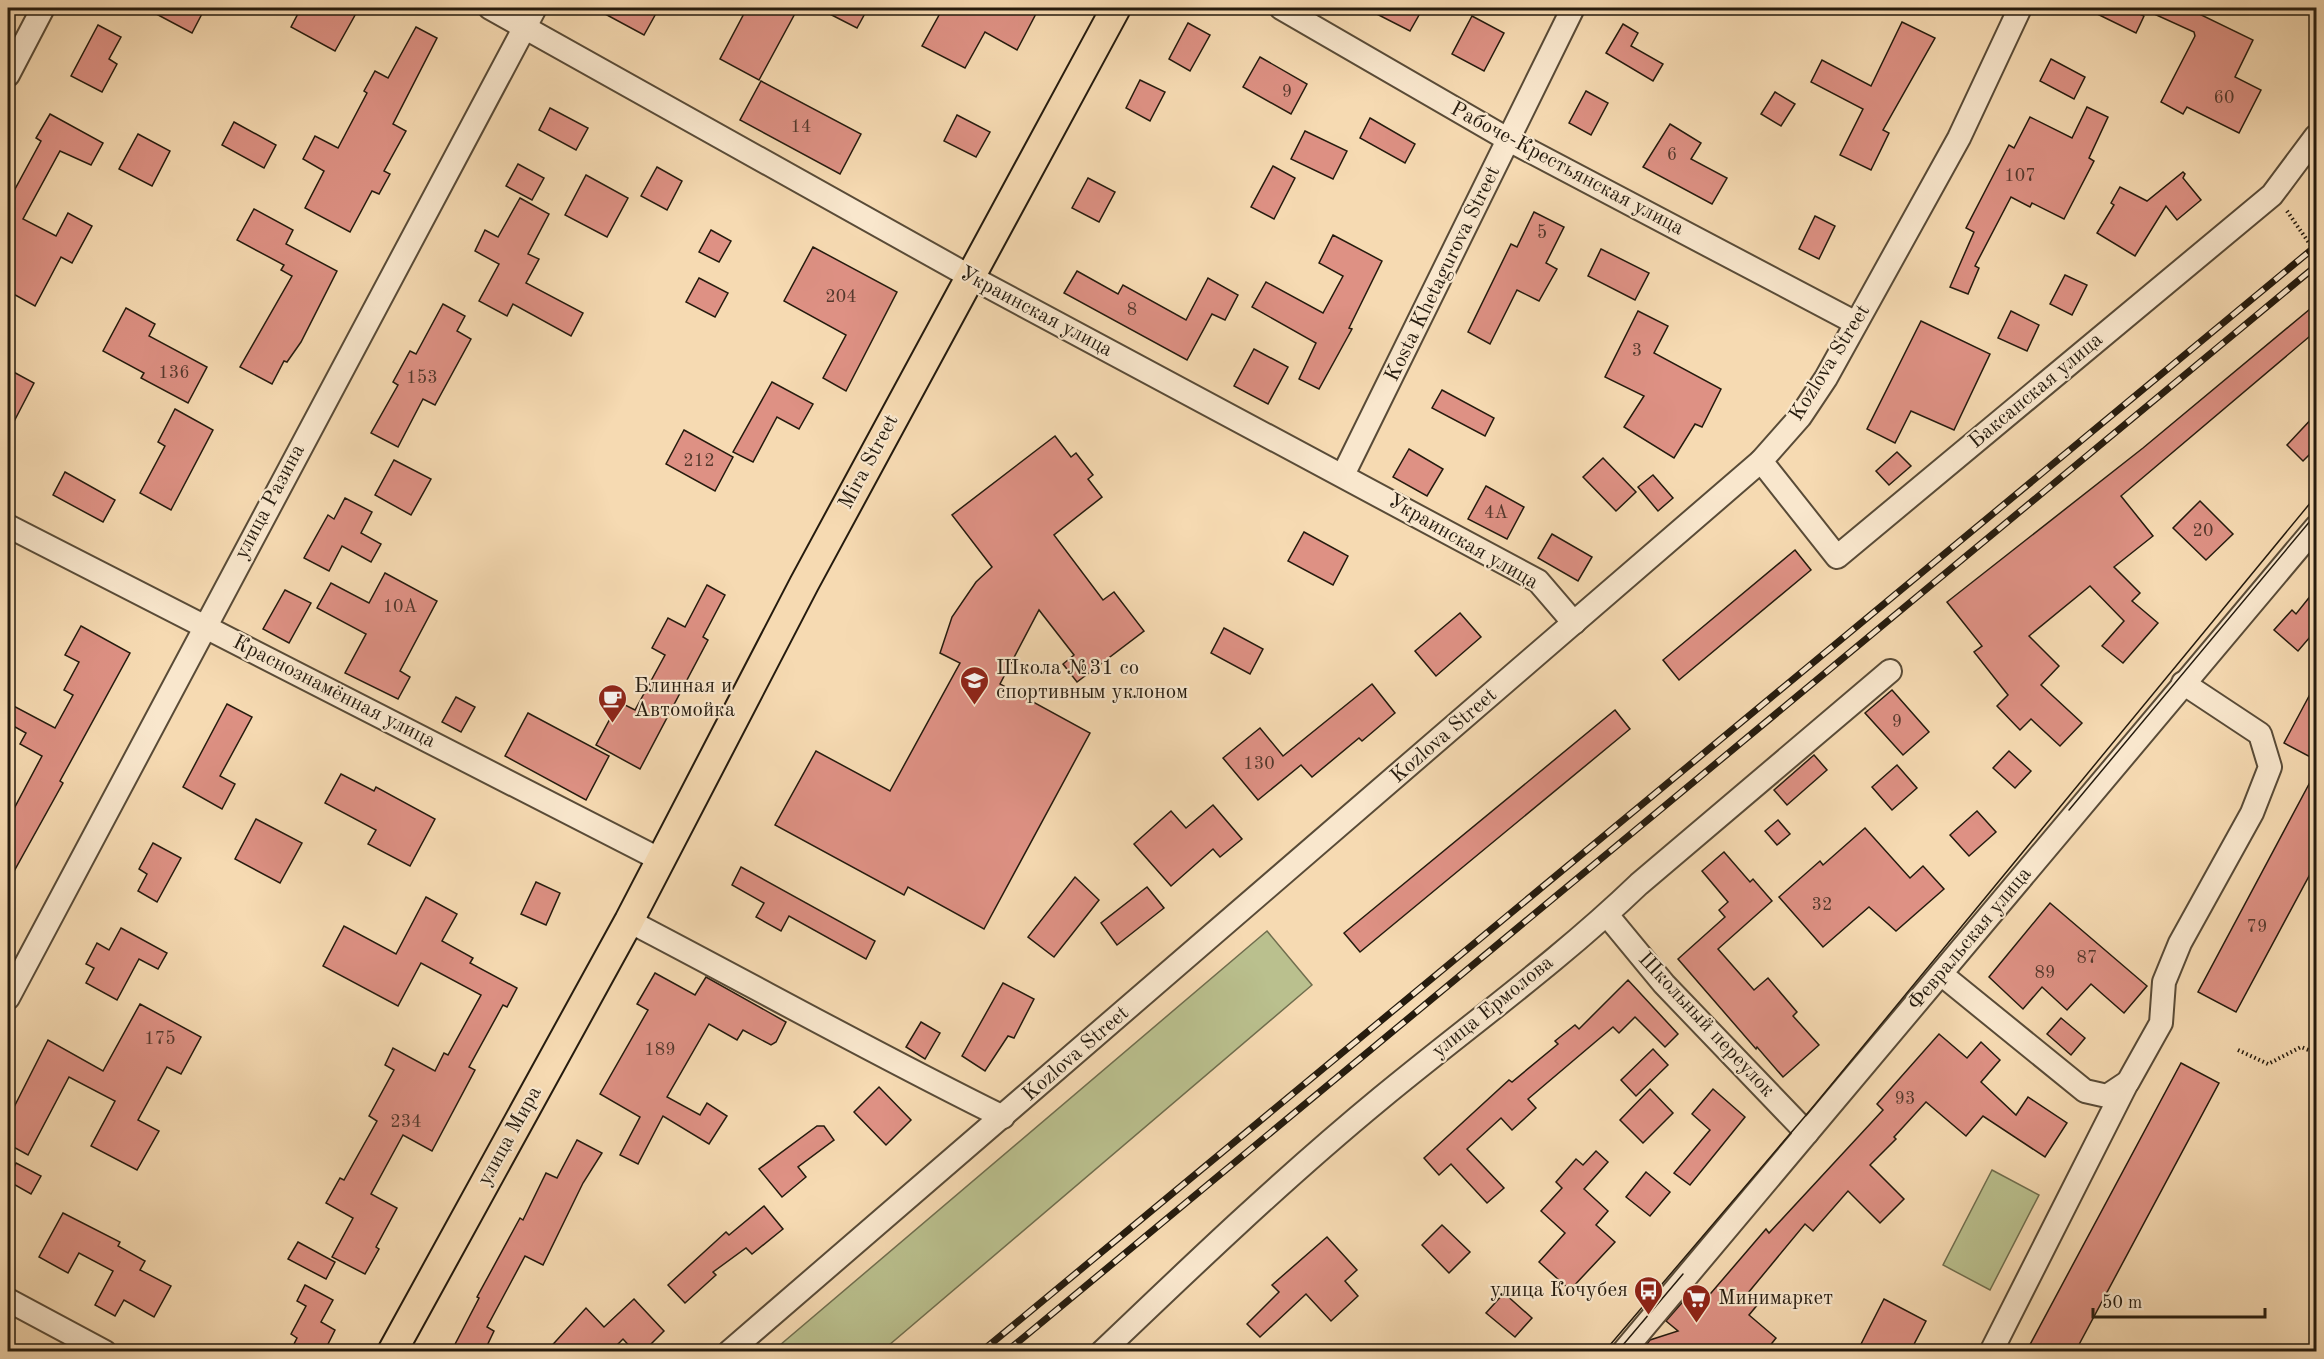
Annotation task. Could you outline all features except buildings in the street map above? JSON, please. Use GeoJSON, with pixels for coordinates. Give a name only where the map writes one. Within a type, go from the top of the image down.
{"type":"FeatureCollection","features":[{"type":"Feature","properties":{"kind":"main road","name":"Mira Street"},"geometry":{"type":"LineString","coordinates":[[629,921],[659,860],[969,276],[1116,8]]}},
{"type":"Feature","properties":{"kind":"main road","name":"улица Мира"},"geometry":{"type":"LineString","coordinates":[[392,1352],[629,921]]}},
{"type":"Feature","properties":{"kind":"street"},"geometry":{"type":"LineString","coordinates":[[8,75],[43,8]]}},
{"type":"Feature","properties":{"kind":"street","name":"Украинская улица"},"geometry":{"type":"LineString","coordinates":[[490,8],[530,17],[969,276],[1538,581],[1574,623]]}},
{"type":"Feature","properties":{"kind":"street","name":"Рабоче-Крестьянская улица"},"geometry":{"type":"LineString","coordinates":[[1281,8],[1509,140],[1856,323]]}},
{"type":"Feature","properties":{"kind":"street","name":"Kosta Khetagurova Street"},"geometry":{"type":"LineString","coordinates":[[1343,475],[1573,8]]}},
{"type":"Feature","properties":{"kind":"street","name":"Kozlova Street"},"geometry":{"type":"LineString","coordinates":[[729,1352],[1004,1117],[1761,461],[1800,417],[1856,323],[1959,138],[2020,8]]}},
{"type":"Feature","properties":{"kind":"street","name":"улица Разина"},"geometry":{"type":"LineString","coordinates":[[8,998],[204,625],[530,17]]}},
{"type":"Feature","properties":{"kind":"street","name":"Баксанская улица"},"geometry":{"type":"LineString","coordinates":[[1761,461],[1838,557],[2272,195],[2316,136]]}},
{"type":"Feature","properties":{"kind":"street","name":"Краснознамённая улица"},"geometry":{"type":"LineString","coordinates":[[8,526],[659,860]]}},
{"type":"Feature","properties":{"kind":"street","name":"Февральская улица"},"geometry":{"type":"LineString","coordinates":[[1623,1352],[2316,527]]}},
{"type":"Feature","properties":{"kind":"street","name":"улица Ермолова"},"geometry":{"type":"LineString","coordinates":[[1102,1352],[1210,1248],[1380,1099],[1607,915],[1639,884],[1890,671]]}},
{"type":"Feature","properties":{"kind":"street"},"geometry":{"type":"LineString","coordinates":[[1991,1352],[2128,1082],[2161,1023],[2164,982],[2180,943],[2252,813],[2270,767],[2260,734],[2183,683]]}},
{"type":"Feature","properties":{"kind":"street","name":"Школьный переулок"},"geometry":{"type":"LineString","coordinates":[[1607,915],[1664,984],[1807,1133]]}},
{"type":"Feature","properties":{"kind":"street"},"geometry":{"type":"LineString","coordinates":[[629,921],[806,1013],[890,1061],[1004,1117]]}},
{"type":"Feature","properties":{"kind":"street"},"geometry":{"type":"LineString","coordinates":[[1941,974],[2085,1091],[2107,1096],[2128,1082]]}},
{"type":"Feature","properties":{"kind":"street"},"geometry":{"type":"LineString","coordinates":[[8,1300],[105,1352]]}},
{"type":"Feature","properties":{"kind":"path"},"geometry":{"type":"LineString","coordinates":[[2272,195],[2291,216],[2316,253]]}},
{"type":"Feature","properties":{"kind":"path"},"geometry":{"type":"LineString","coordinates":[[2238,1050],[2268,1064],[2301,1047],[2316,1053]]}},
{"type":"Feature","properties":{"kind":"green space"},"geometry":{"type":"Polygon","coordinates":[[[1267,931],[1312,985],[882,1351],[773,1351],[1267,931]]]}},
{"type":"Feature","properties":{"kind":"green space"},"geometry":{"type":"Polygon","coordinates":[[[1992,1170],[2039,1195],[1990,1290],[1943,1265],[1992,1170]]]}},
{"type":"Feature","properties":{"kind":"tram line"},"geometry":{"type":"LineString","coordinates":[[1604,1352],[1813,1107],[2316,496]]}},
{"type":"Feature","properties":{"kind":"tram line"},"geometry":{"type":"LineString","coordinates":[[2069,810],[2316,514]]}},
{"type":"Feature","properties":{"kind":"tram line"},"geometry":{"type":"LineString","coordinates":[[1617,1352],[1683,1274]]}},
{"type":"Feature","properties":{"kind":"railway"},"geometry":{"type":"LineString","coordinates":[[981,1352],[2316,246]]}},
{"type":"Feature","properties":{"kind":"railway"},"geometry":{"type":"LineString","coordinates":[[1006,1352],[2316,266]]}},
{"type":"Feature","properties":{"kind":"place","name":"Школа №31 со спортивным уклоном"},"geometry":{"type":"Point","coordinates":[975,706]}},
{"type":"Feature","properties":{"kind":"place","name":"Блинная и Автомойка"},"geometry":{"type":"Point","coordinates":[613,724]}},
{"type":"Feature","properties":{"kind":"place","name":"улица Кочубея"},"geometry":{"type":"Point","coordinates":[1649,1316]}},
{"type":"Feature","properties":{"kind":"place","name":"Минимаркет"},"geometry":{"type":"Point","coordinates":[1697,1324]}}]}
